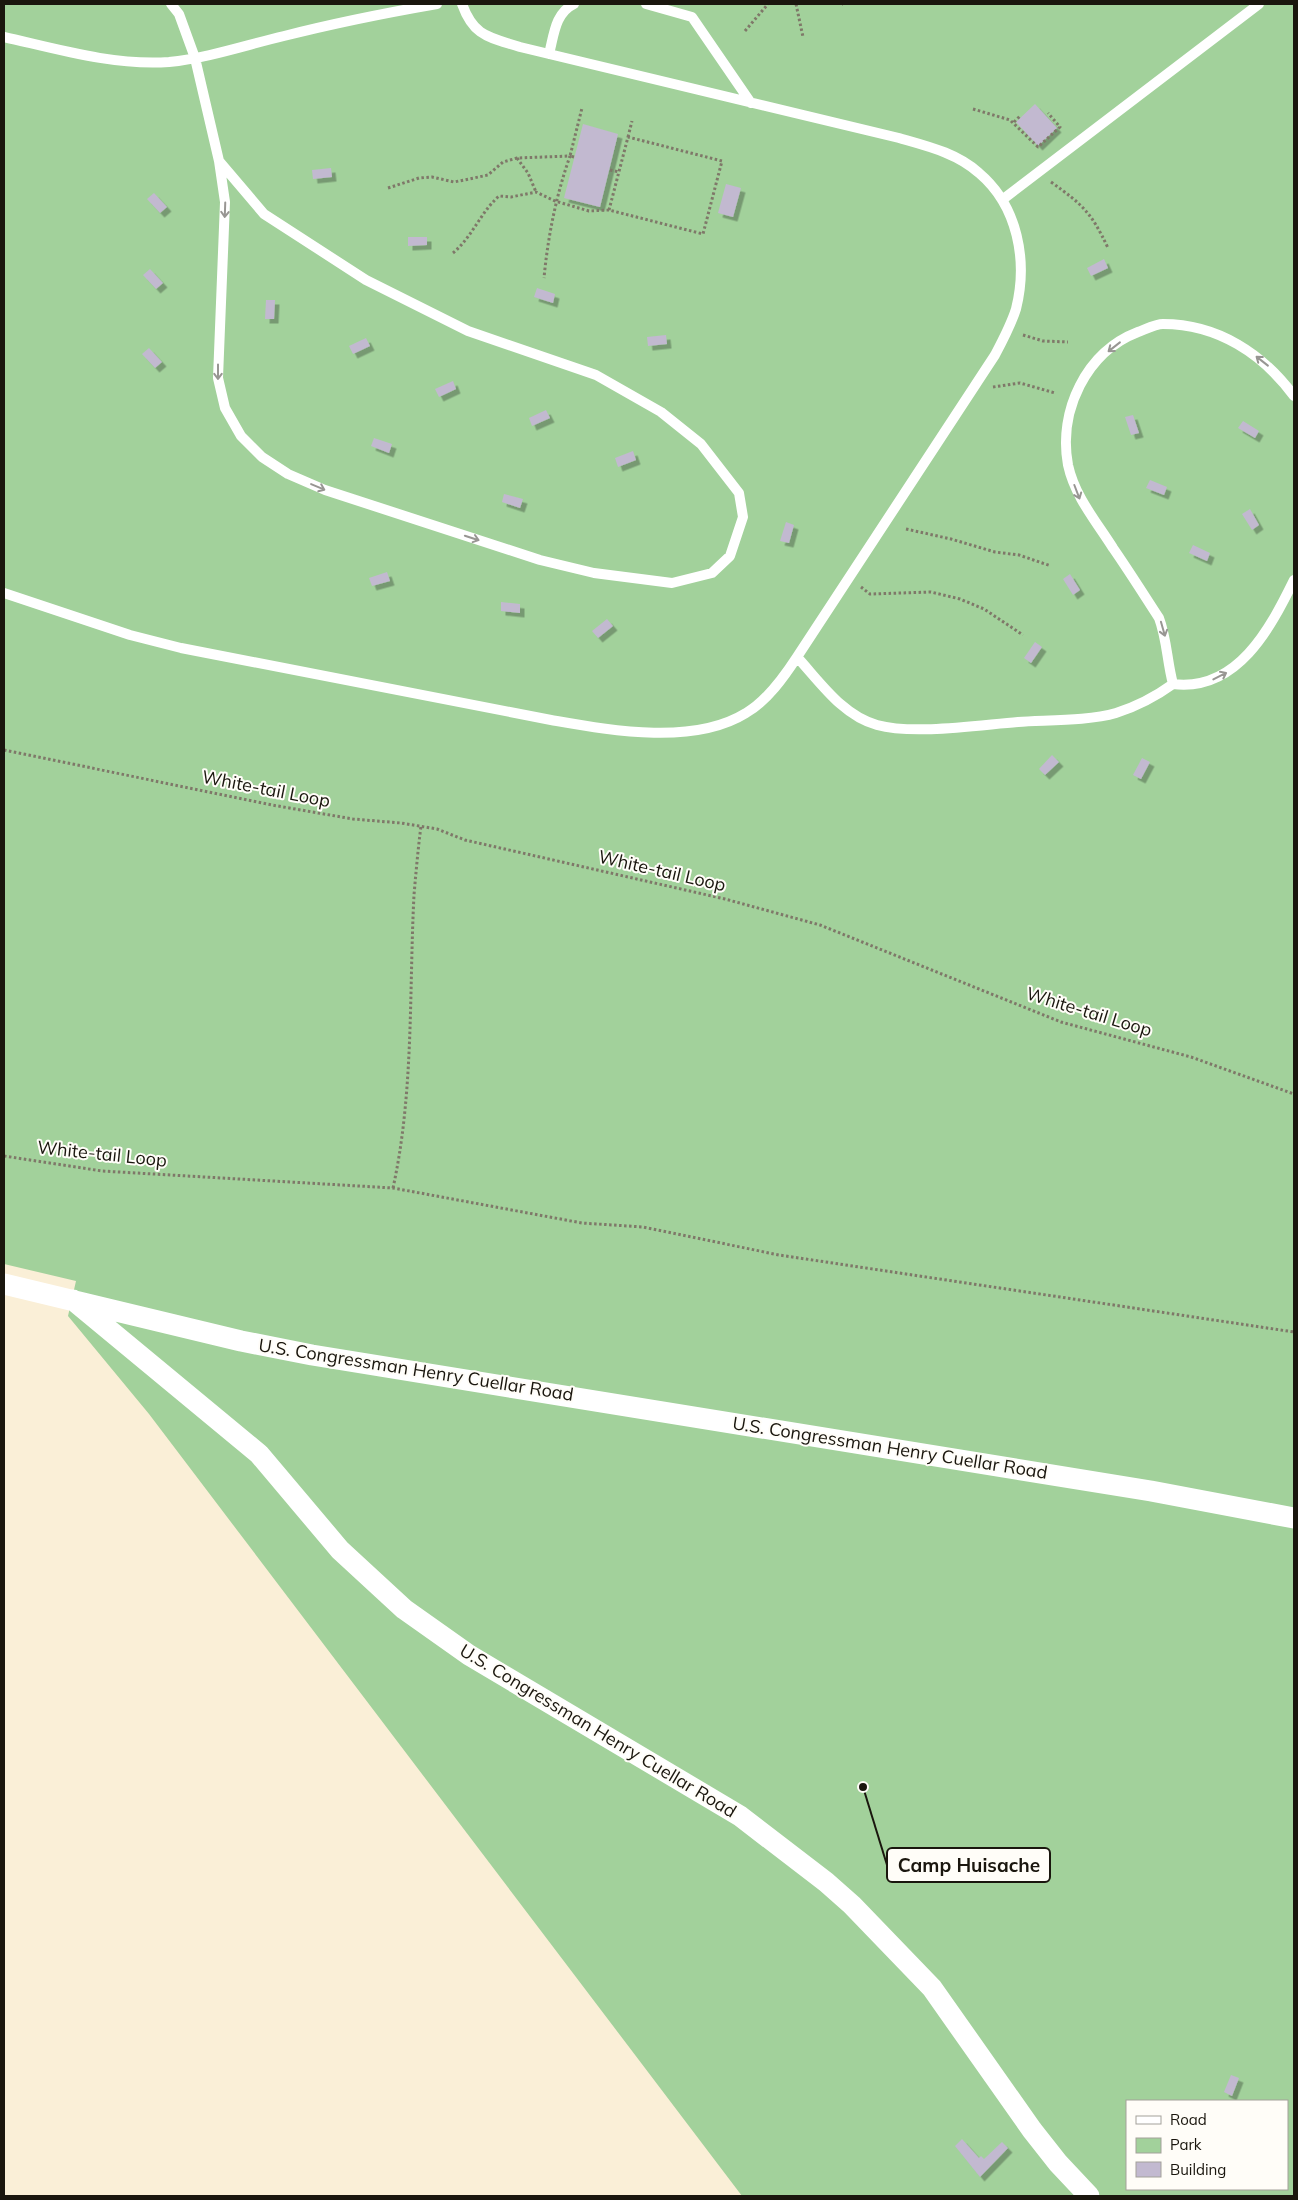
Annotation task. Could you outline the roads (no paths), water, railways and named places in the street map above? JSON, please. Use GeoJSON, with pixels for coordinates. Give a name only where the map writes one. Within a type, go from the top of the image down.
{"type":"FeatureCollection","features":[{"type":"Feature","properties":{"kind":"street","name":"U.S. Congressman Henry Cuellar Road"},"geometry":{"type":"LineString","coordinates":[[4,1284],[241,1341],[312,1355],[1151,1491],[1294,1518]]}},
{"type":"Feature","properties":{"kind":"street","name":"U.S. Congressman Henry Cuellar Road"},"geometry":{"type":"LineString","coordinates":[[73,1300],[259,1454],[340,1550],[404,1609],[469,1655],[740,1816],[826,1882],[852,1905],[932,1988],[959,2022],[1032,2130],[1058,2163],[1089,2196]]}},
{"type":"Feature","properties":{"kind":"lane"},"geometry":{"type":"LineString","coordinates":[[171,4],[179,14],[195,58],[219,161],[225,202],[218,378],[225,408],[241,436],[262,457],[288,474],[325,490],[540,560],[594,573],[672,583],[712,573],[730,556],[743,517],[739,493],[701,444],[668,418],[596,375],[468,331],[366,280],[264,214],[219,161]]}},
{"type":"Feature","properties":{"kind":"lane"},"geometry":{"type":"LineString","coordinates":[[4,37],[118,60],[169,62],[195,58],[364,17],[437,4]]}},
{"type":"Feature","properties":{"kind":"lane"},"geometry":{"type":"LineString","coordinates":[[4,593],[130,636],[208,654],[551,720],[644,732],[693,730],[733,720],[748,712],[778,684],[995,354],[1008,330],[1019,294],[1020,260],[1014,221],[1002,200],[979,172],[950,154],[899,138],[520,47],[482,34],[468,21],[462,4]]}},
{"type":"Feature","properties":{"kind":"lane"},"geometry":{"type":"LineString","coordinates":[[550,54],[560,14],[571,4]]}},
{"type":"Feature","properties":{"kind":"lane"},"geometry":{"type":"LineString","coordinates":[[646,4],[692,17],[752,103]]}},
{"type":"Feature","properties":{"kind":"lane"},"geometry":{"type":"LineString","coordinates":[[1002,200],[1259,4]]}},
{"type":"Feature","properties":{"kind":"lane"},"geometry":{"type":"LineString","coordinates":[[1173,684],[1167,661],[1164,632],[1159,618],[1078,496],[1068,465],[1066,438],[1069,410],[1080,383],[1101,357],[1127,336],[1161,324],[1200,328],[1233,340],[1278,374],[1294,396]]}},
{"type":"Feature","properties":{"kind":"lane"},"geometry":{"type":"LineString","coordinates":[[797,657],[839,703],[854,715],[877,725],[896,728],[937,728],[1114,714],[1149,701],[1173,684],[1186,686],[1210,681],[1232,670],[1254,647],[1270,626],[1294,580]]}},
{"type":"Feature","properties":{"kind":"place","name":"Camp Huisache"},"geometry":{"type":"Point","coordinates":[863,1787]}}]}
